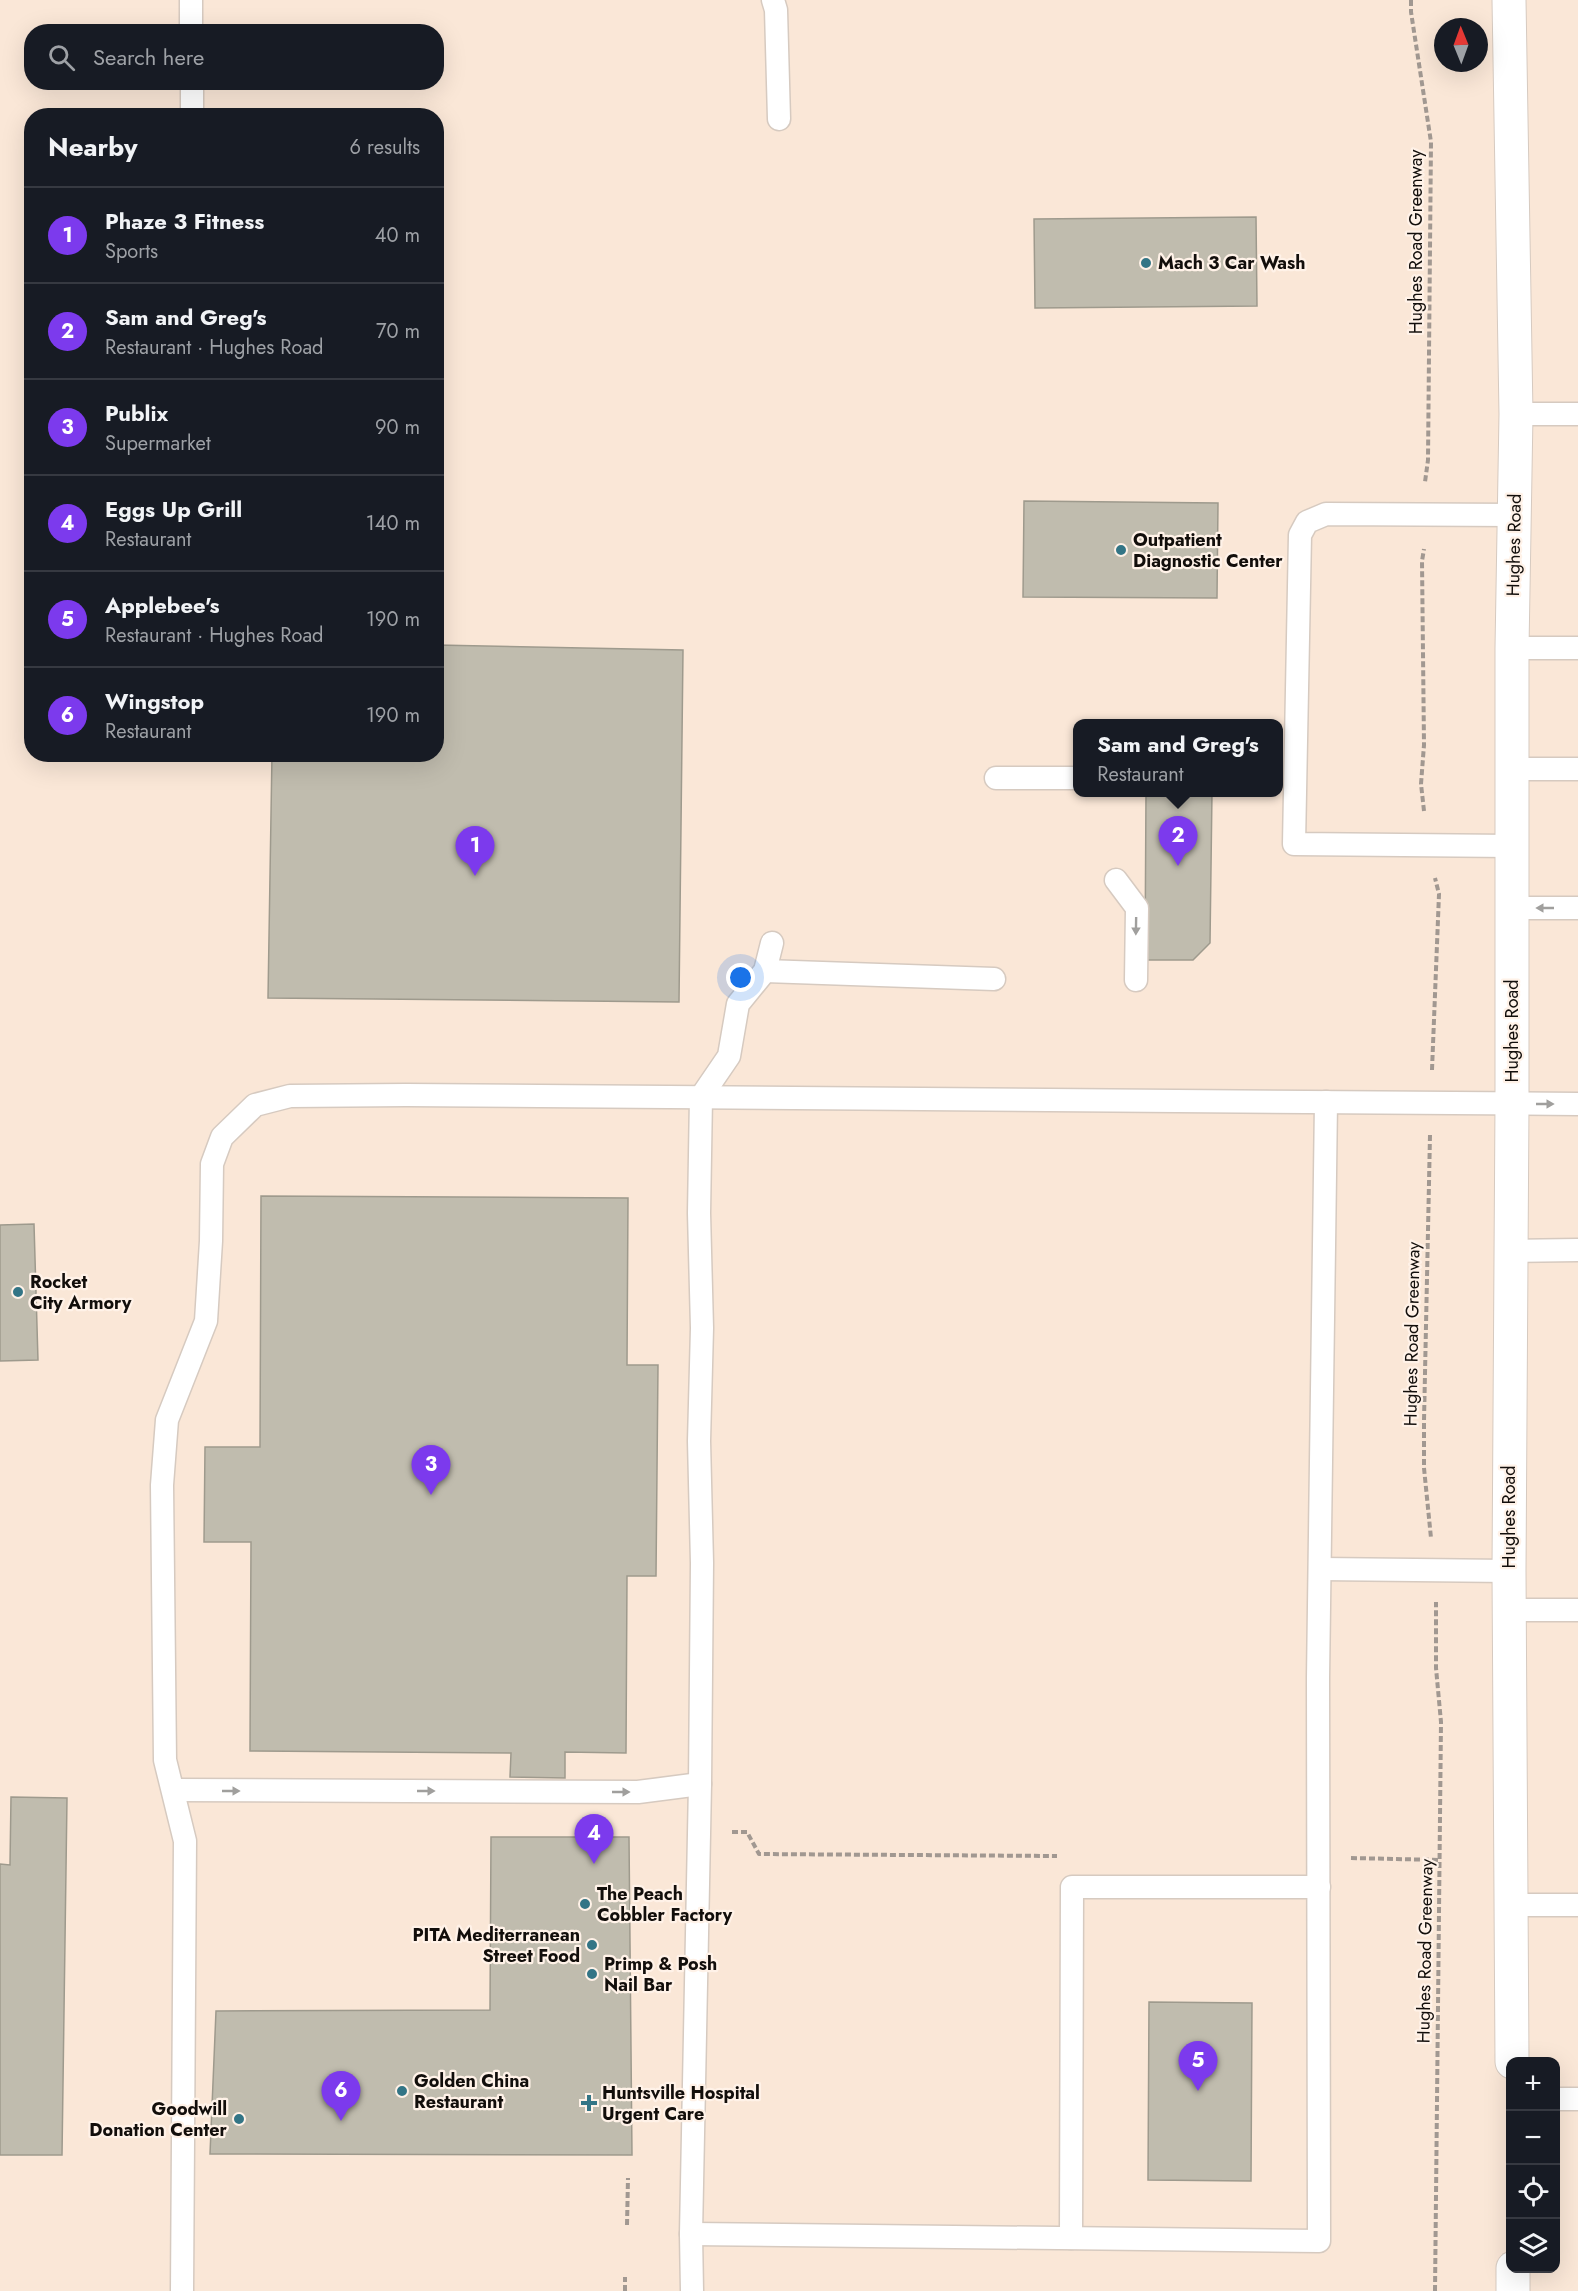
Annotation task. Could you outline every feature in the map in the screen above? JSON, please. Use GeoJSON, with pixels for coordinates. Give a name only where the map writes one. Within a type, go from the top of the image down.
{"type":"FeatureCollection","features":[{"type":"Feature","properties":{"kind":"main road","name":"Hughes Road"},"geometry":{"type":"LineString","coordinates":[[1509,0],[1515,414],[1509,1571],[1512,2057]]}},
{"type":"Feature","properties":{"kind":"main road"},"geometry":{"type":"LineString","coordinates":[[1513,2273],[1513,2291]]}},
{"type":"Feature","properties":{"kind":"lane"},"geometry":{"type":"LineString","coordinates":[[191,0],[191,24]]}},
{"type":"Feature","properties":{"kind":"lane"},"geometry":{"type":"LineString","coordinates":[[773,0],[776,10],[779,119]]}},
{"type":"Feature","properties":{"kind":"lane"},"geometry":{"type":"LineString","coordinates":[[192,90],[192,108]]}},
{"type":"Feature","properties":{"kind":"lane"},"geometry":{"type":"LineString","coordinates":[[1515,414],[1578,414]]}},
{"type":"Feature","properties":{"kind":"lane"},"geometry":{"type":"LineString","coordinates":[[1512,846],[1294,844],[1287,779],[1300,536],[1306,522],[1326,514],[1514,515]]}},
{"type":"Feature","properties":{"kind":"lane"},"geometry":{"type":"LineString","coordinates":[[1512,648],[1578,648]]}},
{"type":"Feature","properties":{"kind":"lane"},"geometry":{"type":"LineString","coordinates":[[1512,769],[1578,769]]}},
{"type":"Feature","properties":{"kind":"lane"},"geometry":{"type":"LineString","coordinates":[[996,778],[1073,778]]}},
{"type":"Feature","properties":{"kind":"lane"},"geometry":{"type":"LineString","coordinates":[[1116,880],[1137,908],[1136,980]]}},
{"type":"Feature","properties":{"kind":"lane"},"geometry":{"type":"LineString","coordinates":[[1512,908],[1578,908]]}},
{"type":"Feature","properties":{"kind":"lane"},"geometry":{"type":"LineString","coordinates":[[692,2291],[702,1563],[699,1441],[702,1328],[699,1213],[701,1097],[729,1056],[738,1004],[765,971],[772,943]]}},
{"type":"Feature","properties":{"kind":"lane"},"geometry":{"type":"LineString","coordinates":[[765,971],[994,979]]}},
{"type":"Feature","properties":{"kind":"lane"},"geometry":{"type":"LineString","coordinates":[[182,2291],[185,1841],[165,1760],[162,1485],[167,1420],[206,1321],[211,1241],[212,1164],[222,1137],[255,1105],[290,1096],[406,1095],[1578,1104]]}},
{"type":"Feature","properties":{"kind":"lane"},"geometry":{"type":"LineString","coordinates":[[691,2234],[1319,2241],[1318,1678],[1326,1102]]}},
{"type":"Feature","properties":{"kind":"lane"},"geometry":{"type":"LineString","coordinates":[[1511,1251],[1578,1250]]}},
{"type":"Feature","properties":{"kind":"lane"},"geometry":{"type":"LineString","coordinates":[[1320,1569],[1509,1571]]}},
{"type":"Feature","properties":{"kind":"lane"},"geometry":{"type":"LineString","coordinates":[[1509,1610],[1578,1610]]}},
{"type":"Feature","properties":{"kind":"lane"},"geometry":{"type":"LineString","coordinates":[[173,1790],[638,1792],[700,1784]]}},
{"type":"Feature","properties":{"kind":"lane"},"geometry":{"type":"LineString","coordinates":[[1071,2238],[1072,1887],[1319,1887]]}},
{"type":"Feature","properties":{"kind":"lane"},"geometry":{"type":"LineString","coordinates":[[1511,1905],[1578,1905]]}},
{"type":"Feature","properties":{"kind":"lane"},"geometry":{"type":"LineString","coordinates":[[1560,2099],[1578,2099]]}},
{"type":"Feature","properties":{"kind":"path","name":"Hughes Road Greenway"},"geometry":{"type":"LineString","coordinates":[[1411,0],[1431,142],[1428,460],[1425,485]]}},
{"type":"Feature","properties":{"kind":"path"},"geometry":{"type":"LineString","coordinates":[[1423,807],[1421,784],[1424,745],[1422,561],[1425,545]]}},
{"type":"Feature","properties":{"kind":"path"},"geometry":{"type":"LineString","coordinates":[[1432,1068],[1439,911]]}},
{"type":"Feature","properties":{"kind":"path","name":"Hughes Road Greenway"},"geometry":{"type":"LineString","coordinates":[[1430,1142],[1424,1468],[1430,1526]]}},
{"type":"Feature","properties":{"kind":"path","name":"Hughes Road Greenway"},"geometry":{"type":"LineString","coordinates":[[1435,2291],[1441,1722],[1436,1668],[1436,1611]]}},
{"type":"Feature","properties":{"kind":"path"},"geometry":{"type":"LineString","coordinates":[[730,1832],[747,1832],[759,1854],[1059,1856]]}},
{"type":"Feature","properties":{"kind":"path"},"geometry":{"type":"LineString","coordinates":[[1346,1858],[1440,1860]]}},
{"type":"Feature","properties":{"kind":"path"},"geometry":{"type":"LineString","coordinates":[[627,2225],[628,2178]]}},
{"type":"Feature","properties":{"kind":"path"},"geometry":{"type":"LineString","coordinates":[[625,2277],[625,2291]]}},
{"type":"Feature","properties":{"kind":"shaded area"},"geometry":{"type":"Polygon","coordinates":[[[0,0],[1578,0],[1578,2291],[0,2291],[0,0]]]}},
{"type":"Feature","properties":{"kind":"building","name":"Mach 3 Car Wash"},"geometry":{"type":"Polygon","coordinates":[[[1256,217],[1257,306],[1035,308],[1034,219],[1256,217]]]}},
{"type":"Feature","properties":{"kind":"building","name":"Outpatient Diagnostic Center"},"geometry":{"type":"Polygon","coordinates":[[[1024,501],[1218,503],[1217,598],[1023,597],[1024,501]]]}},
{"type":"Feature","properties":{"kind":"building"},"geometry":{"type":"Polygon","coordinates":[[[444,645],[683,650],[679,1002],[268,998],[272,762],[444,762],[444,645]]]}},
{"type":"Feature","properties":{"kind":"building"},"geometry":{"type":"Polygon","coordinates":[[[1146,797],[1212,797],[1210,943],[1193,960],[1145,960],[1146,797]]]}},
{"type":"Feature","properties":{"kind":"building"},"geometry":{"type":"Polygon","coordinates":[[[261,1196],[628,1198],[627,1365],[658,1365],[656,1576],[627,1576],[626,1753],[565,1752],[565,1778],[510,1777],[511,1753],[250,1751],[251,1542],[204,1542],[205,1447],[260,1447],[261,1196]]]}},
{"type":"Feature","properties":{"kind":"building","name":"Rocket City Armory"},"geometry":{"type":"Polygon","coordinates":[[[34,1224],[38,1360],[0,1361],[0,1225],[34,1224]]]}},
{"type":"Feature","properties":{"kind":"building"},"geometry":{"type":"Polygon","coordinates":[[[11,1797],[67,1798],[62,2155],[0,2155],[0,1864],[10,1865],[11,1797]]]}},
{"type":"Feature","properties":{"kind":"building"},"geometry":{"type":"Polygon","coordinates":[[[491,1837],[629,1837],[632,2155],[210,2154],[216,2011],[490,2010],[491,1837]]]}},
{"type":"Feature","properties":{"kind":"building"},"geometry":{"type":"Polygon","coordinates":[[[1149,2002],[1252,2003],[1251,2181],[1148,2180],[1149,2002]]]}},
{"type":"Feature","properties":{"kind":"place","name":"Mach 3 Car Wash"},"geometry":{"type":"Point","coordinates":[1146,263]}},
{"type":"Feature","properties":{"kind":"place","name":"Outpatient Diagnostic Center"},"geometry":{"type":"Point","coordinates":[1121,550]}},
{"type":"Feature","properties":{"kind":"place","name":"Sam and Greg's"},"geometry":{"type":"Point","coordinates":[1178,866]}},
{"type":"Feature","properties":{"kind":"place","name":"Phaze 3 Fitness"},"geometry":{"type":"Point","coordinates":[475,876]}},
{"type":"Feature","properties":{"kind":"place","name":"Rocket City Armory"},"geometry":{"type":"Point","coordinates":[18,1292]}},
{"type":"Feature","properties":{"kind":"place","name":"Publix"},"geometry":{"type":"Point","coordinates":[431,1495]}},
{"type":"Feature","properties":{"kind":"place","name":"Eggs Up Grill"},"geometry":{"type":"Point","coordinates":[594,1864]}},
{"type":"Feature","properties":{"kind":"place","name":"The Peach Cobbler Factory"},"geometry":{"type":"Point","coordinates":[585,1904]}},
{"type":"Feature","properties":{"kind":"place","name":"PITA Mediterranean Street Food"},"geometry":{"type":"Point","coordinates":[592,1945]}},
{"type":"Feature","properties":{"kind":"place","name":"Primp & Posh Nail Bar"},"geometry":{"type":"Point","coordinates":[592,1974]}},
{"type":"Feature","properties":{"kind":"place","name":"Golden China Restaurant"},"geometry":{"type":"Point","coordinates":[402,2091]}},
{"type":"Feature","properties":{"kind":"place","name":"Applebee's"},"geometry":{"type":"Point","coordinates":[1198,2091]}},
{"type":"Feature","properties":{"kind":"place","name":"Huntsville Hospital Urgent Care"},"geometry":{"type":"Point","coordinates":[589,2103]}},
{"type":"Feature","properties":{"kind":"place","name":"Goodwill Donation Center"},"geometry":{"type":"Point","coordinates":[239,2119]}},
{"type":"Feature","properties":{"kind":"place","name":"Wingstop"},"geometry":{"type":"Point","coordinates":[341,2121]}}]}
